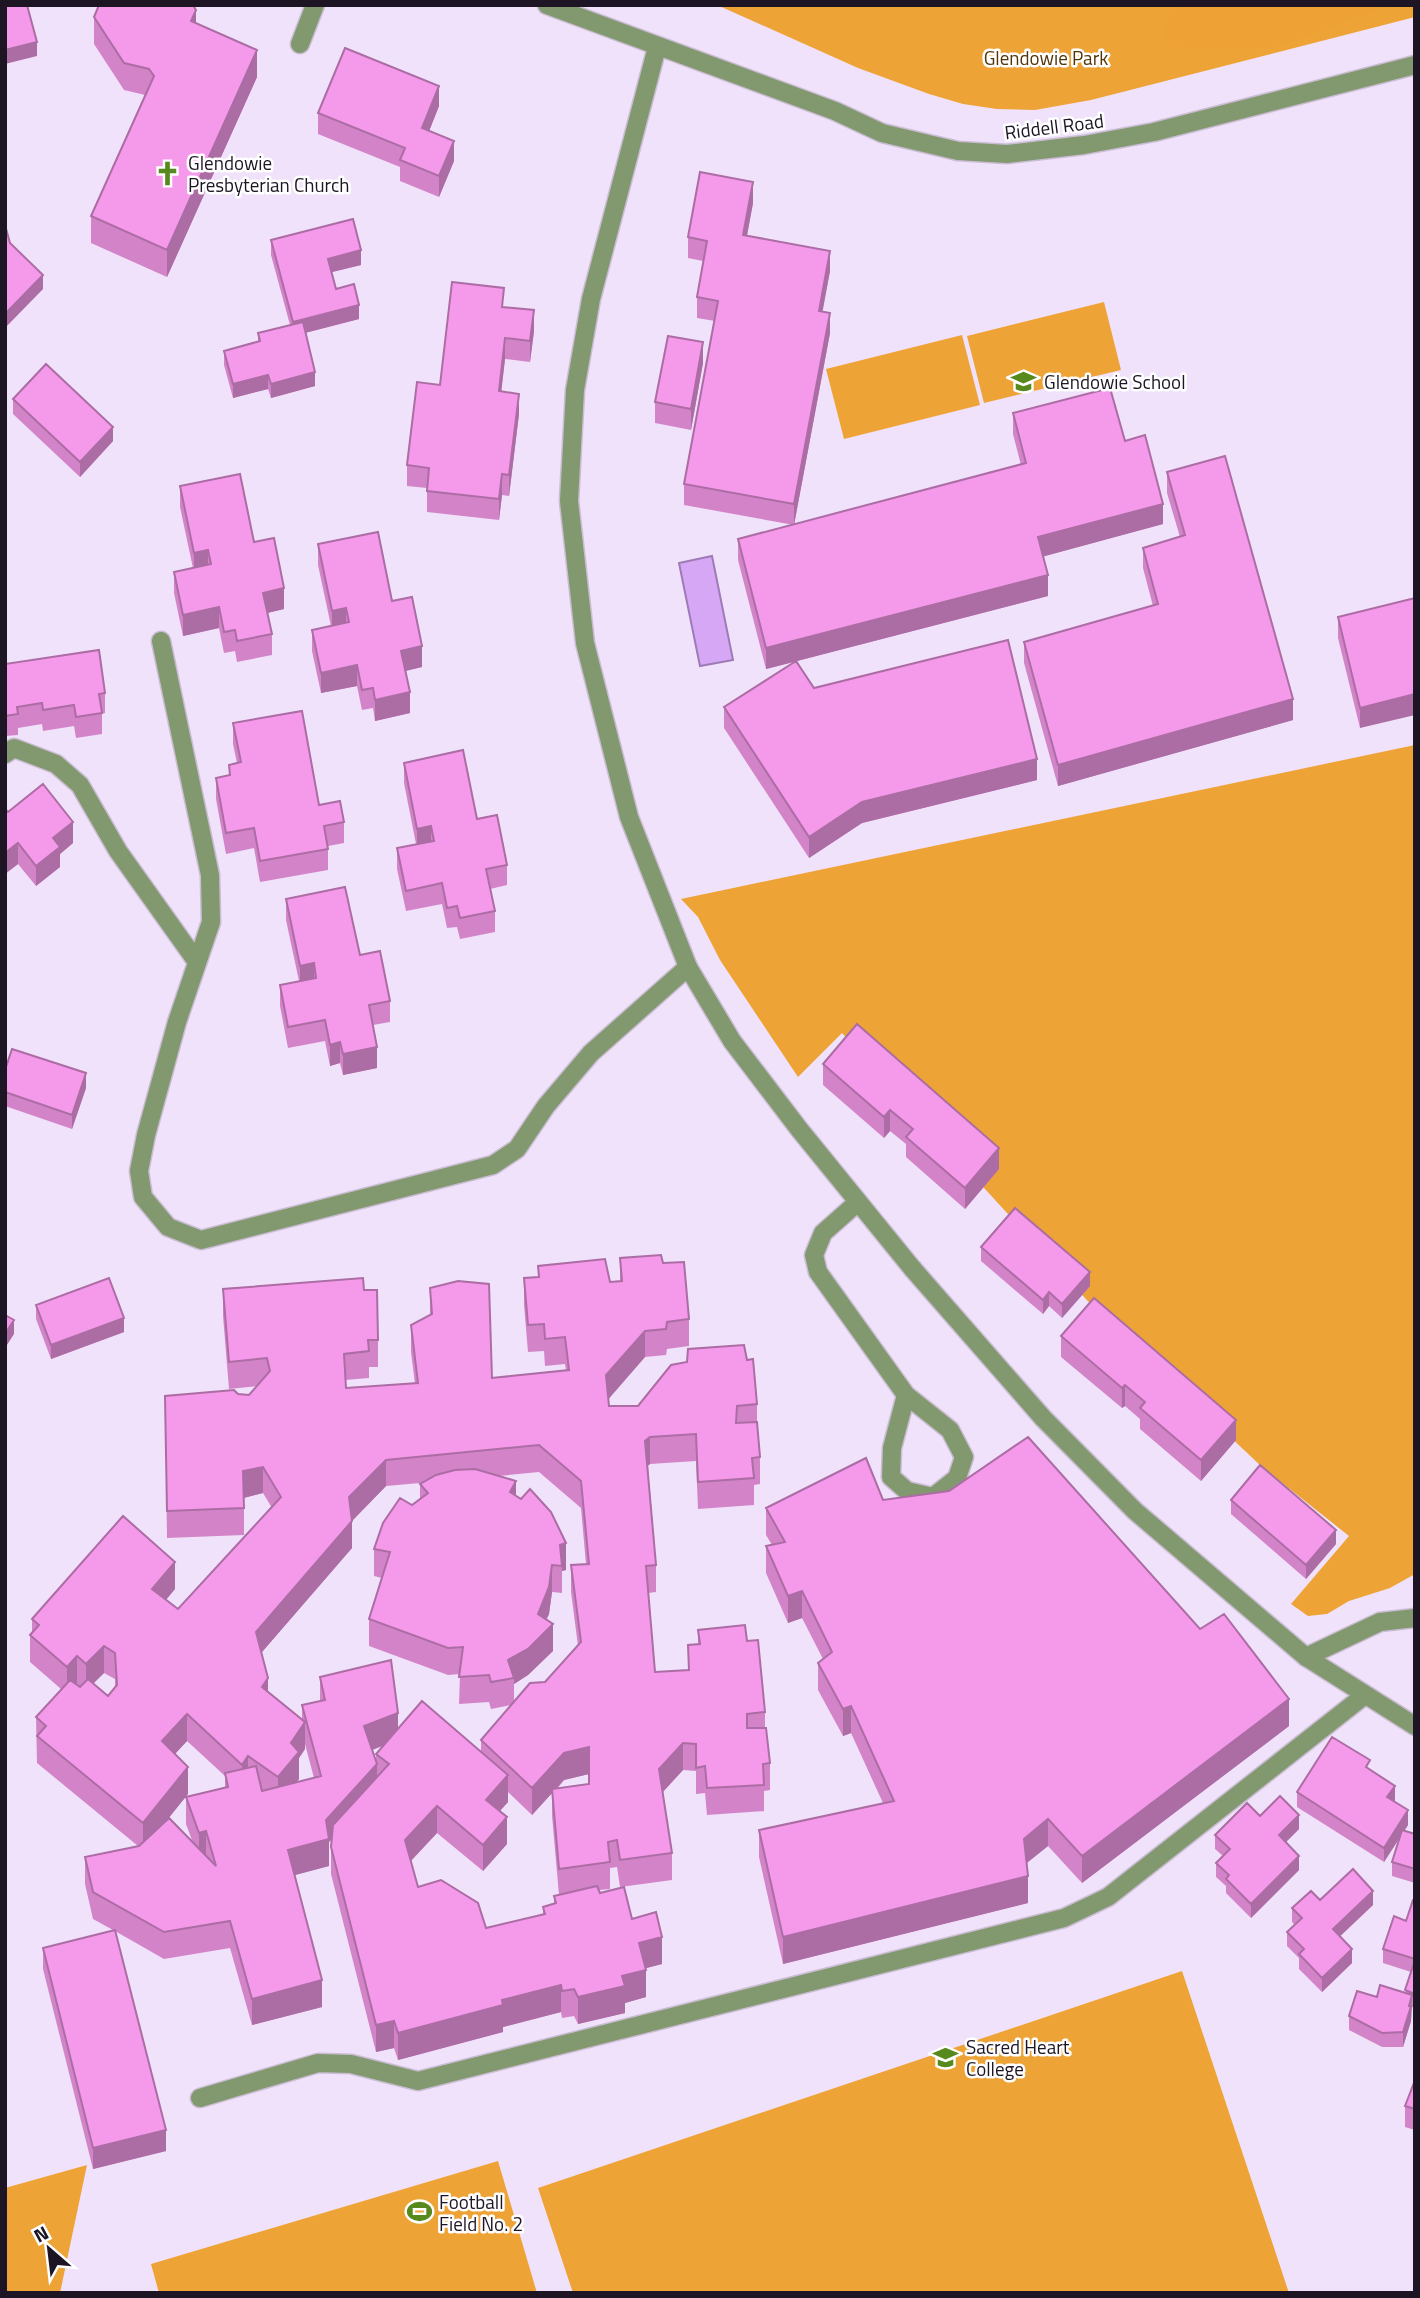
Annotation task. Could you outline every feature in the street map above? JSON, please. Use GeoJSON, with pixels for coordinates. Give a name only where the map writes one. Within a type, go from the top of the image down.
{"type":"FeatureCollection","features":[{"type":"Feature","properties":{"kind":"street"},"geometry":{"type":"LineString","coordinates":[[300,44],[315,5]]}},
{"type":"Feature","properties":{"kind":"street","name":"Riddell Road"},"geometry":{"type":"LineString","coordinates":[[547,5],[835,111],[882,132],[958,151],[1007,154],[1084,145],[1154,132],[1415,65]]}},
{"type":"Feature","properties":{"kind":"street"},"geometry":{"type":"LineString","coordinates":[[657,47],[591,299],[575,390],[569,501],[585,643],[626,804],[688,967],[732,1041],[799,1129],[912,1268],[1052,1428],[1135,1511],[1306,1657],[1415,1726]]}},
{"type":"Feature","properties":{"kind":"street"},"geometry":{"type":"LineString","coordinates":[[161,641],[211,875],[211,922],[177,1022],[146,1135],[139,1171],[143,1197],[168,1227],[201,1240],[494,1165],[517,1149],[546,1106],[592,1053],[688,967]]}},
{"type":"Feature","properties":{"kind":"street"},"geometry":{"type":"LineString","coordinates":[[5,754],[14,748],[56,764],[80,785],[118,851],[197,962]]}},
{"type":"Feature","properties":{"kind":"street"},"geometry":{"type":"LineString","coordinates":[[858,1202],[823,1233],[814,1255],[818,1272],[906,1395],[950,1430],[964,1457],[957,1478],[933,1497],[907,1491],[891,1477],[892,1448],[906,1395]]}},
{"type":"Feature","properties":{"kind":"street"},"geometry":{"type":"LineString","coordinates":[[1306,1657],[1380,1622],[1415,1618]]}},
{"type":"Feature","properties":{"kind":"street"},"geometry":{"type":"LineString","coordinates":[[200,2098],[318,2063],[351,2064],[418,2081],[1064,1918],[1108,1897],[1365,1695]]}},
{"type":"Feature","properties":{"kind":"green space","name":"Glendowie Park"},"geometry":{"type":"Polygon","coordinates":[[[717,5],[1415,5],[1415,17],[1091,100],[1035,110],[997,109],[963,104],[929,94],[858,68],[717,5]]]}},
{"type":"Feature","properties":{"kind":"green space"},"geometry":{"type":"Polygon","coordinates":[[[1104,302],[1121,370],[984,403],[967,336],[1104,302]]]}},
{"type":"Feature","properties":{"kind":"green space"},"geometry":{"type":"Polygon","coordinates":[[[962,335],[980,405],[844,439],[826,369],[962,335]]]}},
{"type":"Feature","properties":{"kind":"green space"},"geometry":{"type":"Polygon","coordinates":[[[1415,745],[1415,1574],[1390,1588],[1349,1601],[1327,1614],[1308,1616],[1291,1604],[1349,1536],[1262,1467],[1096,1310],[842,1033],[798,1077],[720,960],[698,917],[681,899],[1415,745]]]}},
{"type":"Feature","properties":{"kind":"green space"},"geometry":{"type":"Polygon","coordinates":[[[1182,1971],[1289,2293],[573,2293],[538,2188],[1182,1971]]]}},
{"type":"Feature","properties":{"kind":"green space","name":"Football Field No. 2"},"geometry":{"type":"Polygon","coordinates":[[[498,2161],[537,2293],[159,2293],[151,2264],[498,2161]]]}},
{"type":"Feature","properties":{"kind":"green space"},"geometry":{"type":"Polygon","coordinates":[[[87,2165],[60,2293],[5,2293],[5,2188],[87,2165]]]}},
{"type":"Feature","properties":{"kind":"shaded area"},"geometry":{"type":"Polygon","coordinates":[[[1181,5],[1391,5],[1278,46],[1236,49],[1167,45],[1165,25],[1181,5]]]}},
{"type":"Feature","properties":{"kind":"shaded area"},"geometry":{"type":"Polygon","coordinates":[[[712,556],[733,660],[700,666],[679,563],[712,556]]]}},
{"type":"Feature","properties":{"kind":"building"},"geometry":{"type":"Polygon","coordinates":[[[5,5],[27,5],[37,42],[5,50],[5,5]]]}},
{"type":"Feature","properties":{"kind":"building","name":"Glendowie Presbyterian Church"},"geometry":{"type":"Polygon","coordinates":[[[99,5],[193,5],[196,10],[191,21],[257,50],[167,250],[91,216],[154,76],[149,69],[124,63],[94,17],[99,5]]]}},
{"type":"Feature","properties":{"kind":"building"},"geometry":{"type":"Polygon","coordinates":[[[345,48],[439,86],[422,128],[454,141],[439,176],[400,160],[405,148],[318,113],[345,48]]]}},
{"type":"Feature","properties":{"kind":"building"},"geometry":{"type":"Polygon","coordinates":[[[700,172],[753,182],[743,235],[830,251],[819,311],[830,313],[794,504],[684,484],[718,301],[697,297],[707,241],[688,237],[700,172]]]}},
{"type":"Feature","properties":{"kind":"building"},"geometry":{"type":"Polygon","coordinates":[[[353,219],[361,250],[328,259],[336,289],[354,284],[359,305],[293,322],[271,240],[353,219]]]}},
{"type":"Feature","properties":{"kind":"building"},"geometry":{"type":"Polygon","coordinates":[[[5,225],[10,243],[43,275],[5,314],[5,225]]]}},
{"type":"Feature","properties":{"kind":"building"},"geometry":{"type":"Polygon","coordinates":[[[452,282],[504,288],[502,307],[534,310],[530,341],[505,338],[499,391],[519,394],[509,475],[502,474],[499,499],[427,491],[429,468],[407,465],[417,382],[440,385],[452,282]]]}},
{"type":"Feature","properties":{"kind":"building"},"geometry":{"type":"Polygon","coordinates":[[[303,322],[315,372],[271,384],[268,375],[233,384],[224,351],[260,341],[258,333],[303,322]]]}},
{"type":"Feature","properties":{"kind":"building"},"geometry":{"type":"Polygon","coordinates":[[[668,336],[703,342],[691,409],[655,402],[668,336]]]}},
{"type":"Feature","properties":{"kind":"building"},"geometry":{"type":"Polygon","coordinates":[[[46,364],[113,427],[80,462],[13,399],[46,364]]]}},
{"type":"Feature","properties":{"kind":"building"},"geometry":{"type":"Polygon","coordinates":[[[1110,388],[1125,441],[1145,435],[1163,504],[1038,537],[1048,575],[766,648],[738,539],[1026,463],[1013,413],[1110,388]]]}},
{"type":"Feature","properties":{"kind":"building"},"geometry":{"type":"Polygon","coordinates":[[[1225,456],[1293,699],[1058,765],[1024,642],[1158,604],[1143,548],[1185,535],[1167,472],[1225,456]]]}},
{"type":"Feature","properties":{"kind":"building"},"geometry":{"type":"Polygon","coordinates":[[[240,474],[254,542],[274,538],[284,588],[263,593],[272,634],[237,641],[235,630],[224,632],[219,607],[183,615],[174,572],[211,564],[208,550],[194,553],[180,486],[240,474]]]}},
{"type":"Feature","properties":{"kind":"building"},"geometry":{"type":"Polygon","coordinates":[[[378,532],[392,601],[412,597],[422,646],[401,651],[410,692],[375,700],[373,688],[362,690],[357,665],[321,673],[312,630],[349,622],[346,608],[332,611],[318,544],[378,532]]]}},
{"type":"Feature","properties":{"kind":"building"},"geometry":{"type":"Polygon","coordinates":[[[1415,598],[1415,694],[1360,708],[1338,617],[1415,598]]]}},
{"type":"Feature","properties":{"kind":"building"},"geometry":{"type":"Polygon","coordinates":[[[1008,640],[1037,759],[862,802],[809,837],[724,707],[796,661],[814,688],[1008,640]]]}},
{"type":"Feature","properties":{"kind":"building"},"geometry":{"type":"Polygon","coordinates":[[[99,650],[105,693],[99,694],[102,713],[76,717],[74,705],[43,710],[42,703],[17,707],[18,714],[5,716],[5,664],[99,650]]]}},
{"type":"Feature","properties":{"kind":"building"},"geometry":{"type":"Polygon","coordinates":[[[302,711],[319,805],[340,801],[344,822],[324,826],[328,849],[260,861],[254,828],[226,833],[216,778],[230,775],[229,765],[241,762],[233,723],[302,711]]]}},
{"type":"Feature","properties":{"kind":"building"},"geometry":{"type":"Polygon","coordinates":[[[463,750],[477,819],[497,815],[507,865],[486,869],[495,911],[460,918],[457,906],[447,908],[442,883],[406,891],[397,848],[434,841],[431,826],[417,829],[404,763],[463,750]]]}},
{"type":"Feature","properties":{"kind":"building"},"geometry":{"type":"Polygon","coordinates":[[[43,784],[73,822],[53,838],[60,847],[36,866],[18,843],[5,853],[5,809],[8,812],[43,784]]]}},
{"type":"Feature","properties":{"kind":"building"},"geometry":{"type":"Polygon","coordinates":[[[345,887],[360,955],[380,951],[390,1001],[369,1005],[377,1047],[343,1054],[340,1042],[330,1045],[325,1020],[288,1027],[280,985],[316,978],[314,963],[300,966],[286,899],[345,887]]]}},
{"type":"Feature","properties":{"kind":"building"},"geometry":{"type":"Polygon","coordinates":[[[857,1024],[999,1148],[965,1188],[906,1137],[913,1129],[890,1110],[884,1117],[823,1064],[857,1024]]]}},
{"type":"Feature","properties":{"kind":"building"},"geometry":{"type":"Polygon","coordinates":[[[12,1049],[86,1073],[72,1115],[5,1092],[5,1070],[12,1049]]]}},
{"type":"Feature","properties":{"kind":"building"},"geometry":{"type":"Polygon","coordinates":[[[1015,1208],[1090,1272],[1062,1304],[1049,1292],[1043,1300],[981,1247],[1015,1208]]]}},
{"type":"Feature","properties":{"kind":"building"},"geometry":{"type":"Polygon","coordinates":[[[661,1255],[663,1263],[684,1262],[689,1319],[667,1322],[666,1329],[645,1331],[606,1375],[609,1406],[638,1406],[671,1365],[687,1362],[688,1349],[744,1345],[747,1360],[753,1359],[757,1404],[737,1406],[736,1423],[757,1422],[760,1457],[752,1458],[754,1478],[698,1482],[696,1434],[650,1437],[645,1441],[656,1565],[646,1566],[655,1672],[689,1670],[688,1645],[700,1644],[698,1630],[745,1625],[747,1641],[758,1640],[765,1712],[747,1714],[747,1728],[766,1728],[770,1763],[763,1764],[764,1785],[707,1788],[705,1766],[696,1768],[696,1744],[683,1743],[659,1769],[672,1853],[620,1860],[617,1840],[608,1842],[610,1862],[559,1869],[552,1789],[589,1784],[589,1747],[564,1753],[532,1788],[481,1740],[530,1683],[545,1682],[581,1642],[571,1565],[589,1564],[581,1481],[539,1445],[386,1460],[349,1497],[352,1521],[256,1632],[268,1678],[262,1687],[305,1722],[291,1743],[299,1752],[278,1777],[248,1756],[242,1765],[187,1714],[162,1741],[188,1767],[143,1823],[37,1736],[46,1726],[36,1717],[70,1680],[80,1687],[88,1679],[108,1696],[117,1685],[115,1653],[104,1646],[86,1664],[77,1656],[67,1667],[30,1635],[39,1625],[32,1619],[123,1516],[175,1562],[152,1589],[178,1609],[281,1497],[263,1467],[243,1471],[244,1508],[167,1511],[165,1396],[234,1390],[238,1394],[249,1395],[270,1371],[267,1358],[229,1362],[223,1289],[363,1278],[364,1290],[377,1290],[378,1340],[368,1340],[369,1351],[344,1354],[346,1388],[418,1383],[411,1325],[432,1314],[430,1288],[458,1281],[489,1284],[492,1378],[569,1370],[565,1337],[545,1339],[544,1324],[528,1325],[524,1278],[539,1277],[538,1266],[605,1259],[610,1282],[622,1281],[620,1258],[661,1255]]]}},
{"type":"Feature","properties":{"kind":"building"},"geometry":{"type":"Polygon","coordinates":[[[109,1278],[124,1318],[51,1345],[36,1305],[109,1278]]]}},
{"type":"Feature","properties":{"kind":"building"},"geometry":{"type":"Polygon","coordinates":[[[1094,1298],[1236,1420],[1201,1460],[1140,1408],[1145,1402],[1125,1385],[1122,1388],[1061,1336],[1094,1298]]]}},
{"type":"Feature","properties":{"kind":"building"},"geometry":{"type":"Polygon","coordinates":[[[5,1315],[14,1320],[5,1334],[5,1315]]]}},
{"type":"Feature","properties":{"kind":"building"},"geometry":{"type":"Polygon","coordinates":[[[1028,1437],[1200,1629],[1224,1614],[1289,1699],[1082,1856],[1048,1819],[1024,1839],[1028,1876],[783,1937],[759,1830],[894,1801],[851,1706],[843,1709],[818,1663],[832,1652],[802,1591],[788,1596],[766,1546],[785,1542],[766,1508],[866,1458],[883,1500],[949,1491],[1028,1437]]]}},
{"type":"Feature","properties":{"kind":"building"},"geometry":{"type":"Polygon","coordinates":[[[1260,1465],[1336,1530],[1306,1565],[1231,1500],[1260,1465]]]}},
{"type":"Feature","properties":{"kind":"building"},"geometry":{"type":"Polygon","coordinates":[[[475,1469],[516,1481],[510,1492],[521,1499],[530,1489],[551,1512],[566,1543],[560,1545],[562,1566],[552,1565],[549,1587],[538,1614],[553,1624],[528,1649],[508,1660],[514,1678],[491,1682],[489,1675],[459,1677],[463,1647],[448,1648],[369,1619],[390,1552],[374,1549],[383,1523],[400,1498],[412,1505],[428,1493],[420,1484],[436,1475],[475,1469]]]}},
{"type":"Feature","properties":{"kind":"building"},"geometry":{"type":"Polygon","coordinates":[[[391,1660],[398,1713],[364,1726],[377,1764],[326,1820],[329,1839],[288,1850],[322,1980],[252,1999],[230,1921],[164,1932],[93,1892],[85,1857],[139,1846],[169,1818],[216,1866],[206,1831],[199,1833],[186,1797],[228,1787],[225,1773],[256,1766],[262,1791],[321,1776],[302,1705],[325,1700],[320,1677],[391,1660]]]}},
{"type":"Feature","properties":{"kind":"building"},"geometry":{"type":"Polygon","coordinates":[[[422,1701],[508,1775],[486,1800],[507,1817],[483,1845],[437,1806],[405,1840],[418,1887],[441,1880],[478,1903],[486,1928],[545,1914],[543,1907],[556,1903],[554,1896],[597,1886],[600,1893],[624,1887],[632,1919],[656,1912],[662,1937],[639,1943],[646,1970],[622,1976],[625,1986],[578,1997],[574,1989],[562,1991],[561,1985],[502,2000],[503,2005],[398,2033],[394,2021],[376,2025],[331,1847],[333,1825],[389,1764],[376,1754],[422,1701]]]}},
{"type":"Feature","properties":{"kind":"building"},"geometry":{"type":"Polygon","coordinates":[[[1332,1737],[1370,1760],[1366,1767],[1395,1786],[1387,1797],[1408,1810],[1384,1848],[1297,1792],[1332,1737]]]}},
{"type":"Feature","properties":{"kind":"building"},"geometry":{"type":"Polygon","coordinates":[[[1280,1796],[1299,1815],[1279,1835],[1299,1856],[1251,1904],[1226,1879],[1229,1875],[1216,1863],[1230,1849],[1215,1835],[1247,1803],[1260,1816],[1280,1796]]]}},
{"type":"Feature","properties":{"kind":"building"},"geometry":{"type":"Polygon","coordinates":[[[1402,1830],[1415,1834],[1415,1869],[1392,1862],[1402,1830]]]}},
{"type":"Feature","properties":{"kind":"building"},"geometry":{"type":"Polygon","coordinates":[[[1353,1869],[1373,1891],[1333,1929],[1352,1949],[1322,1978],[1299,1954],[1304,1949],[1287,1932],[1302,1918],[1292,1908],[1311,1891],[1320,1900],[1353,1869]]]}},
{"type":"Feature","properties":{"kind":"building"},"geometry":{"type":"Polygon","coordinates":[[[1413,1900],[1415,1959],[1383,1949],[1394,1916],[1406,1921],[1413,1900]]]}},
{"type":"Feature","properties":{"kind":"building"},"geometry":{"type":"Polygon","coordinates":[[[115,1930],[166,2130],[93,2148],[43,1948],[115,1930]]]}},
{"type":"Feature","properties":{"kind":"building"},"geometry":{"type":"Polygon","coordinates":[[[1415,1960],[1415,1994],[1405,1990],[1415,1960]]]}},
{"type":"Feature","properties":{"kind":"building"},"geometry":{"type":"Polygon","coordinates":[[[1380,1985],[1412,1995],[1403,2032],[1382,2033],[1349,2016],[1357,1991],[1377,1997],[1380,1985]]]}},
{"type":"Feature","properties":{"kind":"building"},"geometry":{"type":"Polygon","coordinates":[[[1415,2080],[1415,2109],[1405,2106],[1415,2080]]]}},
{"type":"Feature","properties":{"kind":"place","name":"Glendowie Presbyterian Church"},"geometry":{"type":"Point","coordinates":[168,173]}},
{"type":"Feature","properties":{"kind":"place","name":"Glendowie School"},"geometry":{"type":"Point","coordinates":[1024,381]}},
{"type":"Feature","properties":{"kind":"place","name":"Sacred Heart College"},"geometry":{"type":"Point","coordinates":[946,2057]}},
{"type":"Feature","properties":{"kind":"place","name":"Football Field No. 2"},"geometry":{"type":"Point","coordinates":[419,2212]}}]}
